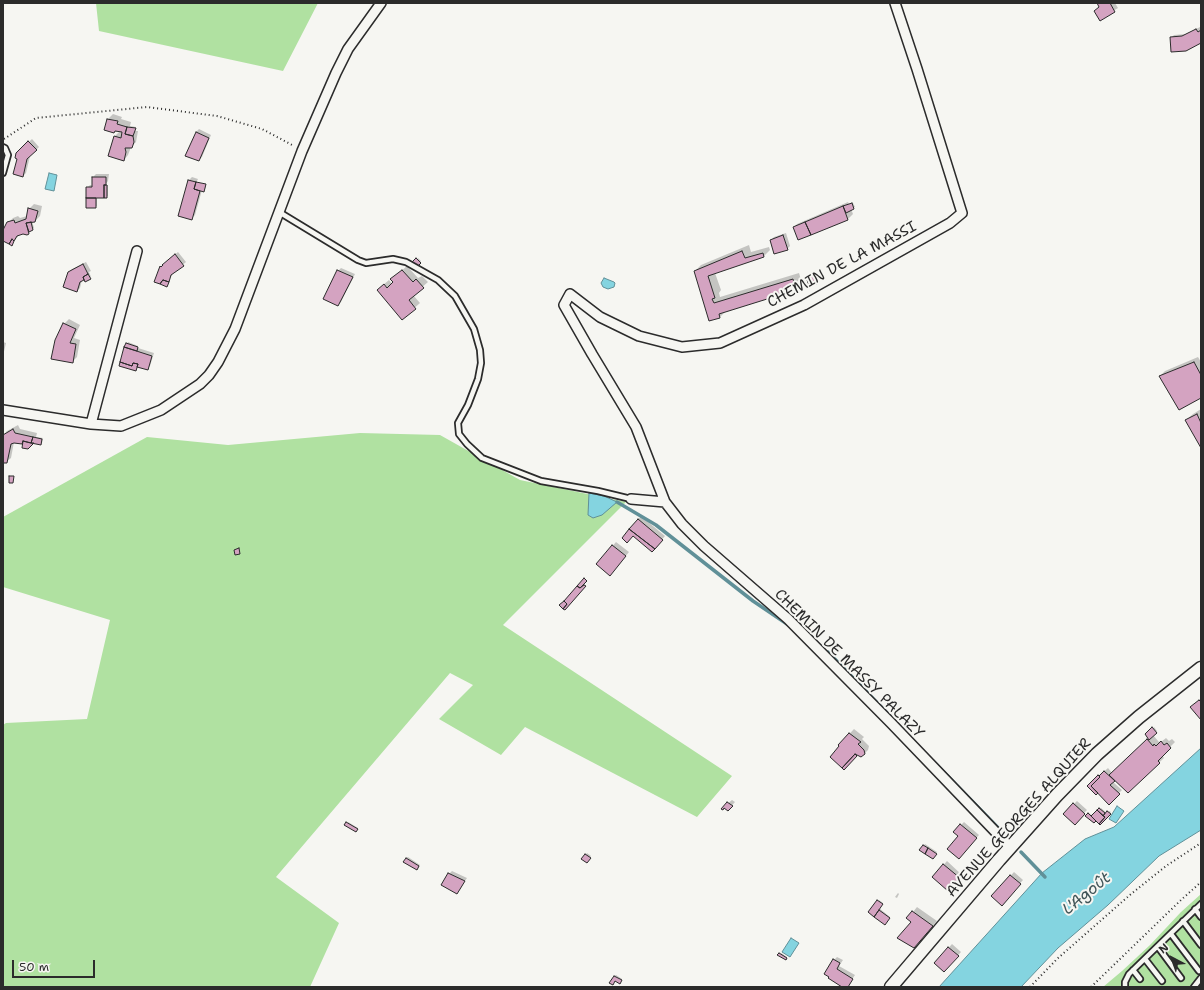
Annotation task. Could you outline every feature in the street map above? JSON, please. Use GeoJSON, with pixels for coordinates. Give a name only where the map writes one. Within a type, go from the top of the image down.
{"type":"FeatureCollection","features":[{"type":"Feature","properties":{"kind":"main road","name":"AVENUE GEORGES ALQUIER"},"geometry":{"type":"LineString","coordinates":[[891,987],[999,860],[1057,795],[1097,754],[1201,668]]}},
{"type":"Feature","properties":{"kind":"street"},"geometry":{"type":"LineString","coordinates":[[3,410],[91,424],[121,426],[160,410],[200,384],[209,376],[235,329],[302,151],[348,49],[381,3]]}},
{"type":"Feature","properties":{"kind":"street","name":"CHEMIN DE LA MASSI"},"geometry":{"type":"LineString","coordinates":[[665,502],[636,427],[564,304],[570,294],[600,317],[639,336],[682,346],[720,343],[804,305],[950,223],[962,213],[918,69],[895,3]]}},
{"type":"Feature","properties":{"kind":"street"},"geometry":{"type":"LineString","coordinates":[[91,424],[137,251]]}},
{"type":"Feature","properties":{"kind":"street"},"geometry":{"type":"LineString","coordinates":[[632,499],[665,502]]}},
{"type":"Feature","properties":{"kind":"street","name":"CHEMIN DE MASSY PALAZY"},"geometry":{"type":"LineString","coordinates":[[665,502],[682,524],[704,546],[788,619],[891,723],[1011,848]]}},
{"type":"Feature","properties":{"kind":"lane"},"geometry":{"type":"LineString","coordinates":[[3,147],[8,155],[3,173]]}},
{"type":"Feature","properties":{"kind":"lane"},"geometry":{"type":"LineString","coordinates":[[279,212],[358,260],[366,263],[393,259],[406,262],[438,280],[455,296],[474,329],[480,350],[481,363],[478,379],[468,405],[458,423],[459,434],[482,458],[541,481],[598,491],[632,499]]}},
{"type":"Feature","properties":{"kind":"lane"},"geometry":{"type":"LineString","coordinates":[[1125,987],[1125,982],[1129,974],[1201,904]]}},
{"type":"Feature","properties":{"kind":"lane"},"geometry":{"type":"LineString","coordinates":[[1195,909],[1201,917]]}},
{"type":"Feature","properties":{"kind":"lane"},"geometry":{"type":"LineString","coordinates":[[1183,921],[1201,945]]}},
{"type":"Feature","properties":{"kind":"lane"},"geometry":{"type":"LineString","coordinates":[[1170,934],[1199,971]]}},
{"type":"Feature","properties":{"kind":"lane"},"geometry":{"type":"LineString","coordinates":[[1158,947],[1182,978]]}},
{"type":"Feature","properties":{"kind":"lane"},"geometry":{"type":"LineString","coordinates":[[1145,959],[1162,981]]}},
{"type":"Feature","properties":{"kind":"lane"},"geometry":{"type":"LineString","coordinates":[[1133,970],[1140,979]]}},
{"type":"Feature","properties":{"kind":"lane"},"geometry":{"type":"LineString","coordinates":[[1194,987],[1201,978]]}},
{"type":"Feature","properties":{"kind":"path"},"geometry":{"type":"LineString","coordinates":[[3,140],[36,118],[147,107],[217,116],[262,129],[302,151]]}},
{"type":"Feature","properties":{"kind":"path"},"geometry":{"type":"LineString","coordinates":[[1030,987],[1057,959],[1132,894],[1166,866],[1201,844]]}},
{"type":"Feature","properties":{"kind":"path"},"geometry":{"type":"LineString","coordinates":[[1091,987],[1180,900],[1201,882]]}},
{"type":"Feature","properties":{"kind":"green space"},"geometry":{"type":"Polygon","coordinates":[[[96,3],[318,3],[283,71],[99,31],[96,3]]]}},
{"type":"Feature","properties":{"kind":"green space"},"geometry":{"type":"Polygon","coordinates":[[[360,433],[440,435],[520,480],[626,502],[503,625],[732,776],[697,817],[525,727],[501,755],[439,719],[473,685],[450,673],[276,877],[339,923],[310,987],[3,987],[3,725],[6,723],[87,719],[110,620],[3,587],[3,517],[147,437],[228,445],[360,433]]]}},
{"type":"Feature","properties":{"kind":"green space"},"geometry":{"type":"Polygon","coordinates":[[[1201,894],[1201,987],[1103,987],[1150,945],[1181,912],[1201,894]]]}},
{"type":"Feature","properties":{"kind":"water"},"geometry":{"type":"Polygon","coordinates":[[[49,173],[57,175],[54,191],[45,189],[49,173]]]}},
{"type":"Feature","properties":{"kind":"water"},"geometry":{"type":"Polygon","coordinates":[[[604,278],[614,282],[614,287],[608,289],[603,287],[601,283],[604,278]]]}},
{"type":"Feature","properties":{"kind":"water"},"geometry":{"type":"Polygon","coordinates":[[[589,493],[604,496],[617,502],[602,515],[593,518],[588,515],[589,493]]]}},
{"type":"Feature","properties":{"kind":"water","name":"L'Agoût"},"geometry":{"type":"Polygon","coordinates":[[[1201,748],[1201,830],[1159,856],[1108,905],[1058,948],[1021,987],[939,987],[1042,873],[1085,839],[1114,827],[1201,748]]]}},
{"type":"Feature","properties":{"kind":"water"},"geometry":{"type":"Polygon","coordinates":[[[1117,806],[1124,811],[1116,823],[1109,819],[1117,806]]]}},
{"type":"Feature","properties":{"kind":"water"},"geometry":{"type":"Polygon","coordinates":[[[791,938],[799,943],[790,957],[782,952],[791,938]]]}},
{"type":"Feature","properties":{"kind":"building"},"geometry":{"type":"Polygon","coordinates":[[[1097,3],[1110,3],[1115,12],[1100,21],[1094,11],[1099,7],[1097,3]]]}},
{"type":"Feature","properties":{"kind":"building"},"geometry":{"type":"Polygon","coordinates":[[[1196,29],[1198,32],[1201,30],[1201,43],[1186,51],[1171,52],[1170,37],[1182,36],[1196,29]]]}},
{"type":"Feature","properties":{"kind":"building"},"geometry":{"type":"Polygon","coordinates":[[[107,119],[118,121],[117,124],[127,127],[125,134],[133,136],[134,142],[132,148],[125,148],[126,152],[124,161],[108,156],[114,136],[121,138],[122,132],[115,131],[114,133],[104,130],[107,119]]]}},
{"type":"Feature","properties":{"kind":"building"},"geometry":{"type":"Polygon","coordinates":[[[127,127],[136,128],[133,136],[125,134],[127,127]]]}},
{"type":"Feature","properties":{"kind":"building"},"geometry":{"type":"Polygon","coordinates":[[[196,132],[209,138],[199,161],[185,156],[196,132]]]}},
{"type":"Feature","properties":{"kind":"building"},"geometry":{"type":"Polygon","coordinates":[[[28,141],[37,150],[27,159],[23,177],[13,174],[17,159],[15,158],[16,153],[28,141]]]}},
{"type":"Feature","properties":{"kind":"building"},"geometry":{"type":"Polygon","coordinates":[[[92,177],[106,177],[106,185],[104,185],[104,198],[86,198],[86,187],[92,187],[92,177]]]}},
{"type":"Feature","properties":{"kind":"building"},"geometry":{"type":"Polygon","coordinates":[[[188,180],[196,182],[194,189],[200,191],[192,220],[178,216],[188,180]]]}},
{"type":"Feature","properties":{"kind":"building"},"geometry":{"type":"Polygon","coordinates":[[[196,182],[206,184],[204,192],[194,189],[196,182]]]}},
{"type":"Feature","properties":{"kind":"building"},"geometry":{"type":"Polygon","coordinates":[[[104,185],[107,185],[107,198],[104,198],[104,185]]]}},
{"type":"Feature","properties":{"kind":"building"},"geometry":{"type":"Polygon","coordinates":[[[86,198],[96,198],[96,208],[86,208],[86,198]]]}},
{"type":"Feature","properties":{"kind":"building"},"geometry":{"type":"Polygon","coordinates":[[[852,203],[854,209],[846,213],[843,206],[852,203]]]}},
{"type":"Feature","properties":{"kind":"building"},"geometry":{"type":"Polygon","coordinates":[[[843,206],[848,220],[811,235],[805,222],[843,206]]]}},
{"type":"Feature","properties":{"kind":"building"},"geometry":{"type":"Polygon","coordinates":[[[28,208],[38,211],[35,222],[26,223],[29,234],[17,236],[14,241],[12,239],[9,244],[3,241],[3,230],[7,222],[14,220],[15,223],[26,219],[28,208]]]}},
{"type":"Feature","properties":{"kind":"building"},"geometry":{"type":"Polygon","coordinates":[[[31,222],[33,230],[29,232],[26,223],[31,222]]]}},
{"type":"Feature","properties":{"kind":"building"},"geometry":{"type":"Polygon","coordinates":[[[805,222],[811,235],[798,240],[793,227],[805,222]]]}},
{"type":"Feature","properties":{"kind":"building"},"geometry":{"type":"Polygon","coordinates":[[[783,235],[788,250],[774,254],[770,240],[783,235]]]}},
{"type":"Feature","properties":{"kind":"building"},"geometry":{"type":"Polygon","coordinates":[[[12,239],[14,241],[12,246],[9,244],[12,239]]]}},
{"type":"Feature","properties":{"kind":"building"},"geometry":{"type":"Polygon","coordinates":[[[742,251],[745,258],[763,253],[764,257],[708,276],[715,298],[712,299],[714,303],[793,279],[796,290],[719,314],[720,318],[709,321],[694,271],[742,251]]]}},
{"type":"Feature","properties":{"kind":"building"},"geometry":{"type":"Polygon","coordinates":[[[175,254],[184,266],[171,275],[169,282],[163,280],[160,284],[154,282],[160,266],[161,267],[175,254]]]}},
{"type":"Feature","properties":{"kind":"building"},"geometry":{"type":"Polygon","coordinates":[[[416,258],[421,263],[418,266],[412,262],[416,258]]]}},
{"type":"Feature","properties":{"kind":"building"},"geometry":{"type":"Polygon","coordinates":[[[83,264],[88,274],[83,277],[84,280],[80,282],[77,292],[63,287],[68,272],[83,264]]]}},
{"type":"Feature","properties":{"kind":"building"},"geometry":{"type":"Polygon","coordinates":[[[337,270],[353,277],[338,306],[323,299],[337,270]]]}},
{"type":"Feature","properties":{"kind":"building"},"geometry":{"type":"Polygon","coordinates":[[[402,270],[413,282],[416,279],[424,288],[409,300],[416,309],[402,320],[377,290],[384,284],[387,288],[393,282],[390,279],[402,270]]]}},
{"type":"Feature","properties":{"kind":"building"},"geometry":{"type":"Polygon","coordinates":[[[88,274],[91,279],[85,282],[83,277],[88,274]]]}},
{"type":"Feature","properties":{"kind":"building"},"geometry":{"type":"Polygon","coordinates":[[[814,275],[817,284],[809,286],[806,277],[814,275]]]}},
{"type":"Feature","properties":{"kind":"building"},"geometry":{"type":"Polygon","coordinates":[[[163,280],[169,282],[167,287],[160,284],[163,280]]]}},
{"type":"Feature","properties":{"kind":"building"},"geometry":{"type":"Polygon","coordinates":[[[63,323],[76,329],[70,343],[76,344],[73,363],[51,359],[55,340],[63,323]]]}},
{"type":"Feature","properties":{"kind":"building"},"geometry":{"type":"Polygon","coordinates":[[[126,343],[138,347],[137,351],[124,347],[126,343]]]}},
{"type":"Feature","properties":{"kind":"building"},"geometry":{"type":"Polygon","coordinates":[[[124,347],[152,356],[148,370],[137,367],[138,364],[133,363],[132,366],[120,362],[124,347]]]}},
{"type":"Feature","properties":{"kind":"building"},"geometry":{"type":"Polygon","coordinates":[[[120,362],[132,366],[133,363],[138,364],[136,371],[119,366],[120,362]]]}},
{"type":"Feature","properties":{"kind":"building"},"geometry":{"type":"Polygon","coordinates":[[[1194,362],[1201,375],[1201,398],[1179,410],[1159,376],[1194,362]]]}},
{"type":"Feature","properties":{"kind":"building"},"geometry":{"type":"Polygon","coordinates":[[[1197,414],[1201,423],[1201,448],[1185,420],[1197,414]]]}},
{"type":"Feature","properties":{"kind":"building"},"geometry":{"type":"Polygon","coordinates":[[[13,429],[15,433],[33,437],[31,443],[23,441],[22,444],[11,444],[7,463],[3,463],[3,435],[13,429]]]}},
{"type":"Feature","properties":{"kind":"building"},"geometry":{"type":"Polygon","coordinates":[[[33,437],[42,439],[41,445],[31,443],[33,437]]]}},
{"type":"Feature","properties":{"kind":"building"},"geometry":{"type":"Polygon","coordinates":[[[23,441],[34,443],[28,449],[22,448],[23,441]]]}},
{"type":"Feature","properties":{"kind":"building"},"geometry":{"type":"Polygon","coordinates":[[[9,476],[14,476],[13,483],[9,483],[9,476]]]}},
{"type":"Feature","properties":{"kind":"building"},"geometry":{"type":"Polygon","coordinates":[[[638,519],[663,540],[655,549],[629,529],[638,519]]]}},
{"type":"Feature","properties":{"kind":"building"},"geometry":{"type":"Polygon","coordinates":[[[629,529],[655,549],[652,552],[633,536],[627,543],[622,538],[629,529]]]}},
{"type":"Feature","properties":{"kind":"building"},"geometry":{"type":"Polygon","coordinates":[[[612,545],[626,556],[610,576],[596,564],[612,545]]]}},
{"type":"Feature","properties":{"kind":"building"},"geometry":{"type":"Polygon","coordinates":[[[239,548],[240,554],[235,555],[234,550],[239,548]]]}},
{"type":"Feature","properties":{"kind":"building"},"geometry":{"type":"Polygon","coordinates":[[[584,578],[587,581],[580,588],[577,586],[584,578]]]}},
{"type":"Feature","properties":{"kind":"building"},"geometry":{"type":"Polygon","coordinates":[[[584,585],[586,586],[565,610],[563,609],[567,604],[564,601],[577,586],[580,588],[584,585]]]}},
{"type":"Feature","properties":{"kind":"building"},"geometry":{"type":"Polygon","coordinates":[[[564,601],[567,604],[563,609],[559,605],[564,601]]]}},
{"type":"Feature","properties":{"kind":"building"},"geometry":{"type":"Polygon","coordinates":[[[1199,700],[1201,702],[1201,720],[1190,707],[1199,700]]]}},
{"type":"Feature","properties":{"kind":"building"},"geometry":{"type":"Polygon","coordinates":[[[1152,727],[1157,733],[1149,740],[1145,734],[1152,727]]]}},
{"type":"Feature","properties":{"kind":"building"},"geometry":{"type":"Polygon","coordinates":[[[849,733],[861,742],[858,744],[864,750],[865,754],[861,757],[855,754],[842,768],[830,757],[849,733]]]}},
{"type":"Feature","properties":{"kind":"building"},"geometry":{"type":"Polygon","coordinates":[[[1147,739],[1153,746],[1154,744],[1156,746],[1161,741],[1164,745],[1167,743],[1171,748],[1158,761],[1160,763],[1128,793],[1109,775],[1147,739]]]}},
{"type":"Feature","properties":{"kind":"building"},"geometry":{"type":"Polygon","coordinates":[[[855,754],[857,756],[844,770],[842,768],[855,754]]]}},
{"type":"Feature","properties":{"kind":"building"},"geometry":{"type":"Polygon","coordinates":[[[1104,771],[1115,781],[1110,785],[1120,794],[1109,805],[1091,786],[1104,771]]]}},
{"type":"Feature","properties":{"kind":"building"},"geometry":{"type":"Polygon","coordinates":[[[1098,775],[1100,777],[1091,786],[1098,793],[1096,795],[1087,786],[1098,775]]]}},
{"type":"Feature","properties":{"kind":"building"},"geometry":{"type":"Polygon","coordinates":[[[727,802],[733,806],[728,811],[724,808],[723,810],[721,809],[727,802]]]}},
{"type":"Feature","properties":{"kind":"building"},"geometry":{"type":"Polygon","coordinates":[[[1073,803],[1085,814],[1075,825],[1063,814],[1073,803]]]}},
{"type":"Feature","properties":{"kind":"building"},"geometry":{"type":"Polygon","coordinates":[[[1099,808],[1105,813],[1103,816],[1097,810],[1099,808]]]}},
{"type":"Feature","properties":{"kind":"building"},"geometry":{"type":"Polygon","coordinates":[[[1097,810],[1105,817],[1099,824],[1091,816],[1097,810]]]}},
{"type":"Feature","properties":{"kind":"building"},"geometry":{"type":"Polygon","coordinates":[[[1107,811],[1111,814],[1100,825],[1099,824],[1105,817],[1103,816],[1107,811]]]}},
{"type":"Feature","properties":{"kind":"building"},"geometry":{"type":"Polygon","coordinates":[[[1088,813],[1096,821],[1094,823],[1085,816],[1088,813]]]}},
{"type":"Feature","properties":{"kind":"building"},"geometry":{"type":"Polygon","coordinates":[[[346,822],[358,829],[356,832],[344,825],[346,822]]]}},
{"type":"Feature","properties":{"kind":"building"},"geometry":{"type":"Polygon","coordinates":[[[960,824],[977,838],[959,859],[947,849],[958,836],[953,832],[960,824]]]}},
{"type":"Feature","properties":{"kind":"building"},"geometry":{"type":"Polygon","coordinates":[[[923,845],[928,848],[925,854],[919,850],[923,845]]]}},
{"type":"Feature","properties":{"kind":"building"},"geometry":{"type":"Polygon","coordinates":[[[928,848],[937,854],[933,859],[925,854],[928,848]]]}},
{"type":"Feature","properties":{"kind":"building"},"geometry":{"type":"Polygon","coordinates":[[[585,854],[591,858],[587,863],[581,859],[585,854]]]}},
{"type":"Feature","properties":{"kind":"building"},"geometry":{"type":"Polygon","coordinates":[[[406,858],[419,866],[417,870],[403,862],[406,858]]]}},
{"type":"Feature","properties":{"kind":"building"},"geometry":{"type":"Polygon","coordinates":[[[943,864],[960,878],[948,891],[932,877],[943,864]]]}},
{"type":"Feature","properties":{"kind":"building"},"geometry":{"type":"Polygon","coordinates":[[[448,873],[465,881],[457,894],[441,885],[448,873]]]}},
{"type":"Feature","properties":{"kind":"building"},"geometry":{"type":"Polygon","coordinates":[[[1010,875],[1021,884],[1002,906],[991,896],[1010,875]]]}},
{"type":"Feature","properties":{"kind":"building"},"geometry":{"type":"Polygon","coordinates":[[[877,900],[883,904],[874,917],[868,912],[877,900]]]}},
{"type":"Feature","properties":{"kind":"building"},"geometry":{"type":"Polygon","coordinates":[[[879,910],[890,918],[885,925],[874,917],[879,910]]]}},
{"type":"Feature","properties":{"kind":"building"},"geometry":{"type":"Polygon","coordinates":[[[912,911],[933,926],[914,948],[897,938],[911,922],[906,918],[912,911]]]}},
{"type":"Feature","properties":{"kind":"building"},"geometry":{"type":"Polygon","coordinates":[[[948,947],[959,956],[944,972],[934,963],[948,947]]]}},
{"type":"Feature","properties":{"kind":"building"},"geometry":{"type":"Polygon","coordinates":[[[779,953],[787,958],[786,960],[777,955],[779,953]]]}},
{"type":"Feature","properties":{"kind":"building"},"geometry":{"type":"Polygon","coordinates":[[[833,959],[840,963],[837,969],[853,979],[848,987],[842,987],[824,974],[833,959]]]}},
{"type":"Feature","properties":{"kind":"building"},"geometry":{"type":"Polygon","coordinates":[[[614,976],[622,980],[620,984],[615,981],[613,985],[609,983],[614,976]]]}},
{"type":"Feature","properties":{"kind":"waterway"},"geometry":{"type":"LineString","coordinates":[[617,502],[656,525],[753,601],[790,626]]}},
{"type":"Feature","properties":{"kind":"waterway"},"geometry":{"type":"LineString","coordinates":[[828,652],[887,713]]}},
{"type":"Feature","properties":{"kind":"waterway"},"geometry":{"type":"LineString","coordinates":[[933,761],[1008,838]]}},
{"type":"Feature","properties":{"kind":"waterway"},"geometry":{"type":"LineString","coordinates":[[1021,852],[1045,877]]}}]}
